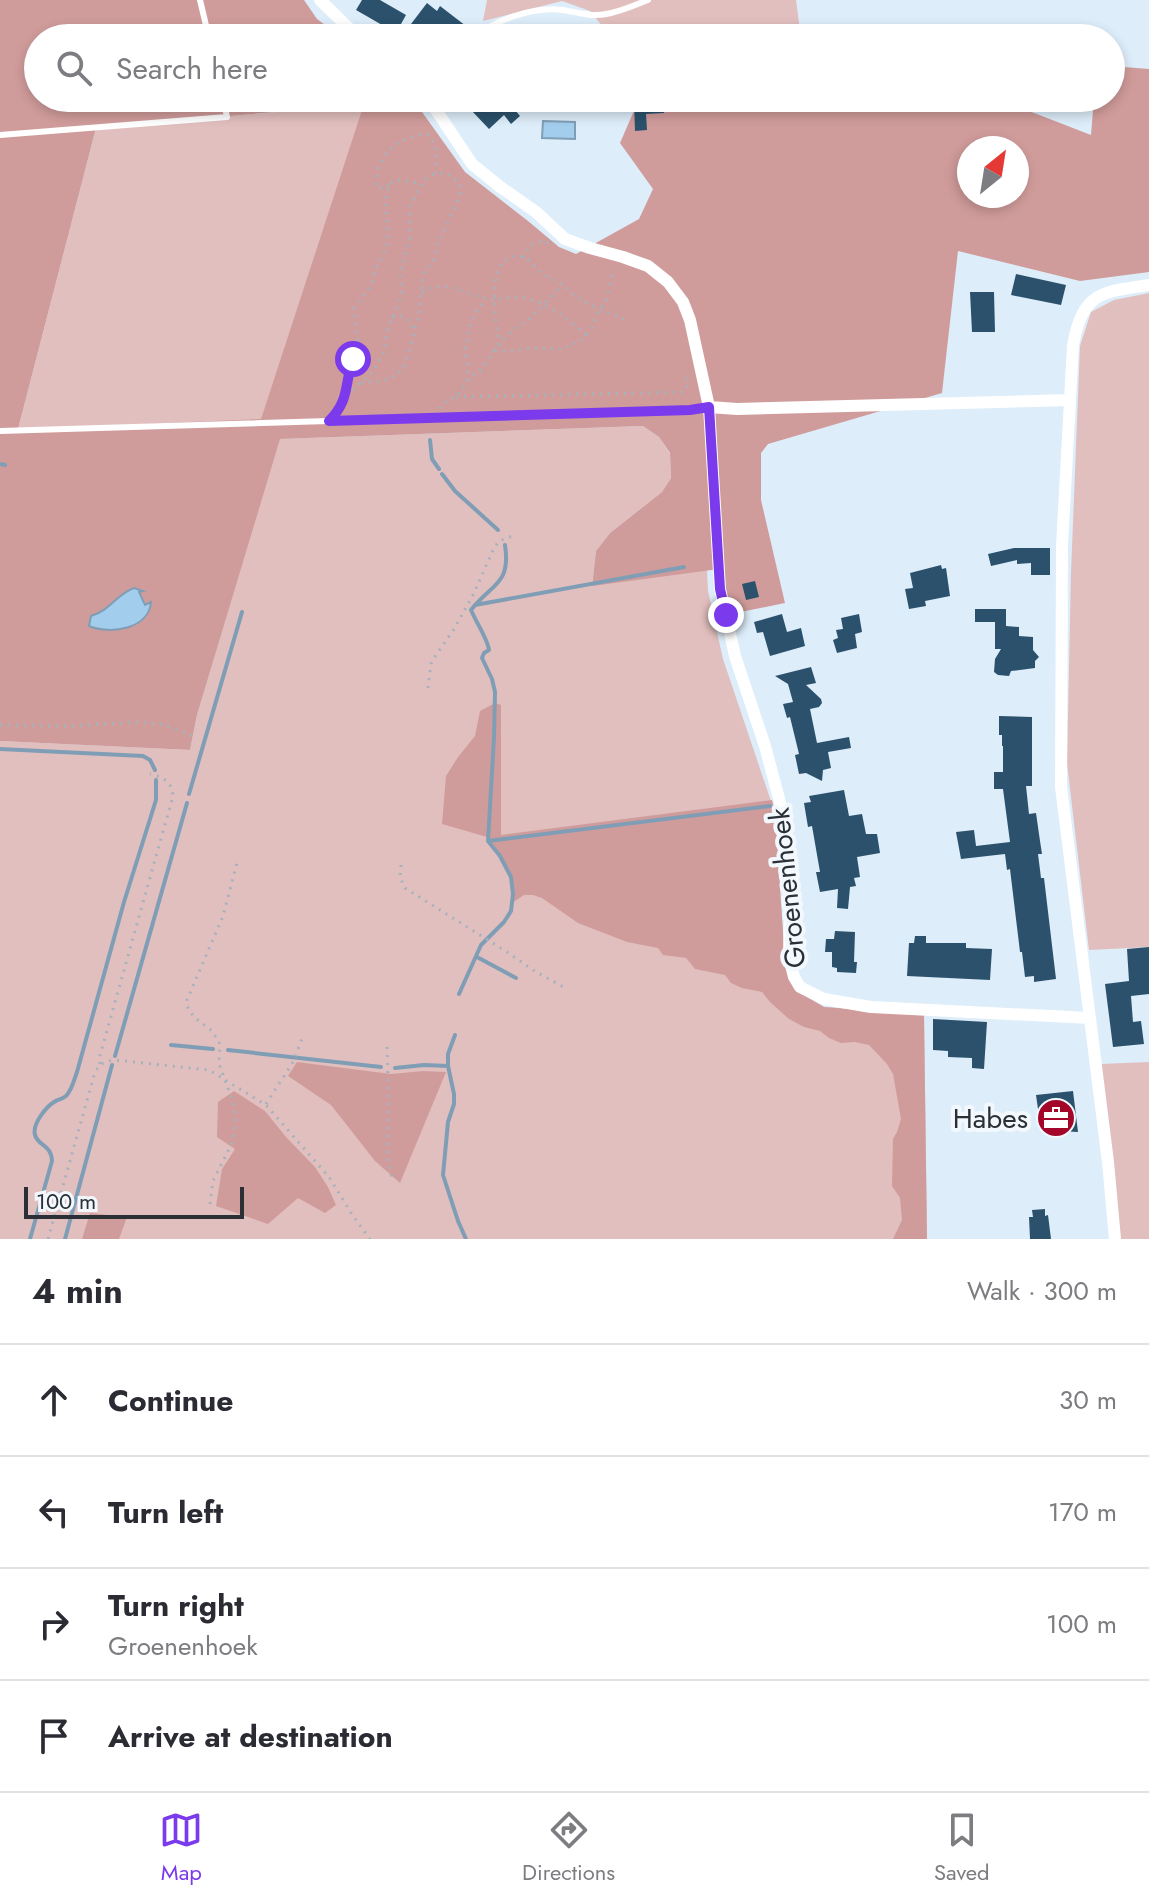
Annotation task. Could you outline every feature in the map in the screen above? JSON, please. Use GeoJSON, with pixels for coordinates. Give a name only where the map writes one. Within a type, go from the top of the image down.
{"type":"FeatureCollection","features":[{"type":"Feature","properties":{"kind":"street"},"geometry":{"type":"LineString","coordinates":[[320,0],[345,24]]}},
{"type":"Feature","properties":{"kind":"street","name":"Groenenhoek"},"geometry":{"type":"LineString","coordinates":[[437,112],[472,164],[536,212],[565,239],[648,266],[668,282],[683,302],[690,320],[709,407],[720,589],[735,656],[765,746],[785,821],[790,909],[789,957],[800,987],[824,999],[871,1007],[1089,1018]]}},
{"type":"Feature","properties":{"kind":"street"},"geometry":{"type":"LineString","coordinates":[[1115,1239],[1061,787],[1062,546],[1076,328],[1089,303],[1097,296],[1109,290],[1149,285]]}},
{"type":"Feature","properties":{"kind":"street"},"geometry":{"type":"LineString","coordinates":[[709,407],[737,409],[1070,400]]}},
{"type":"Feature","properties":{"kind":"lane"},"geometry":{"type":"LineString","coordinates":[[200,0],[206,24]]}},
{"type":"Feature","properties":{"kind":"lane"},"geometry":{"type":"LineString","coordinates":[[495,24],[513,16],[559,9],[587,15],[607,14],[648,0]]}},
{"type":"Feature","properties":{"kind":"lane"},"geometry":{"type":"LineString","coordinates":[[0,135],[227,117],[226,112]]}},
{"type":"Feature","properties":{"kind":"lane"},"geometry":{"type":"LineString","coordinates":[[0,431],[675,411],[709,407]]}},
{"type":"Feature","properties":{"kind":"path"},"geometry":{"type":"LineString","coordinates":[[422,184],[401,180],[383,188],[375,186],[384,157],[393,145],[413,135],[427,134],[436,146],[436,173]]}},
{"type":"Feature","properties":{"kind":"path"},"geometry":{"type":"LineString","coordinates":[[346,395],[372,373],[381,358],[386,334],[402,295],[400,272],[410,238],[410,206],[429,176],[436,173],[450,175],[457,181],[461,192],[438,244],[436,257],[421,279],[419,316],[407,359],[401,372],[390,379],[361,383]]}},
{"type":"Feature","properties":{"kind":"path"},"geometry":{"type":"LineString","coordinates":[[329,421],[346,395],[349,371],[358,344],[354,308],[372,284],[388,242],[385,202],[389,185]]}},
{"type":"Feature","properties":{"kind":"path"},"geometry":{"type":"LineString","coordinates":[[522,257],[532,245],[544,240],[551,246]]}},
{"type":"Feature","properties":{"kind":"path"},"geometry":{"type":"LineString","coordinates":[[499,345],[495,280],[501,265],[514,256],[530,261],[574,296],[624,319]]}},
{"type":"Feature","properties":{"kind":"path"},"geometry":{"type":"LineString","coordinates":[[495,350],[562,349],[580,341],[591,330],[606,302],[614,269],[624,270]]}},
{"type":"Feature","properties":{"kind":"path"},"geometry":{"type":"LineString","coordinates":[[456,397],[512,331],[533,316],[562,285]]}},
{"type":"Feature","properties":{"kind":"path"},"geometry":{"type":"LineString","coordinates":[[422,292],[434,286],[495,300],[517,297],[543,305],[572,322],[586,335]]}},
{"type":"Feature","properties":{"kind":"path"},"geometry":{"type":"LineString","coordinates":[[467,381],[465,348],[468,330],[483,298]]}},
{"type":"Feature","properties":{"kind":"path"},"geometry":{"type":"LineString","coordinates":[[392,318],[405,318],[414,330]]}},
{"type":"Feature","properties":{"kind":"path"},"geometry":{"type":"LineString","coordinates":[[434,418],[444,403],[456,397],[681,392],[687,386],[686,367]]}},
{"type":"Feature","properties":{"kind":"path"},"geometry":{"type":"LineString","coordinates":[[428,688],[431,664],[473,595],[494,548],[499,541],[515,535]]}},
{"type":"Feature","properties":{"kind":"path"},"geometry":{"type":"LineString","coordinates":[[0,725],[71,726],[139,722],[166,725],[192,736]]}},
{"type":"Feature","properties":{"kind":"path"},"geometry":{"type":"LineString","coordinates":[[48,1239],[92,1082],[100,1064],[173,796],[169,783],[158,775],[150,774]]}},
{"type":"Feature","properties":{"kind":"path"},"geometry":{"type":"LineString","coordinates":[[210,1204],[213,1181],[232,1143],[235,1113],[219,1064],[220,1044],[212,1031],[194,1017],[187,1000],[223,916],[237,863]]}},
{"type":"Feature","properties":{"kind":"path"},"geometry":{"type":"LineString","coordinates":[[401,865],[400,877],[405,888],[567,989]]}},
{"type":"Feature","properties":{"kind":"path"},"geometry":{"type":"LineString","coordinates":[[266,1104],[297,1055],[303,1036]]}},
{"type":"Feature","properties":{"kind":"path"},"geometry":{"type":"LineString","coordinates":[[387,1047],[387,1154],[392,1180]]}},
{"type":"Feature","properties":{"kind":"path"},"geometry":{"type":"LineString","coordinates":[[100,1064],[115,1060],[209,1070],[266,1104],[329,1177],[370,1239]]}},
{"type":"Feature","properties":{"kind":"shaded area"},"geometry":{"type":"Polygon","coordinates":[[[0,0],[304,0],[324,24],[24,24],[24,112],[275,112],[96,128],[18,429],[261,419],[361,112],[422,112],[465,172],[559,247],[576,254],[639,219],[653,189],[620,143],[633,113],[1032,112],[1091,135],[1093,112],[1125,112],[1125,67],[1149,69],[1149,272],[1080,281],[958,251],[942,393],[768,444],[761,453],[761,500],[785,603],[726,615],[719,569],[592,586],[596,551],[610,533],[662,492],[671,478],[670,453],[659,437],[643,426],[280,439],[197,715],[190,750],[0,741],[0,0]]]}},
{"type":"Feature","properties":{"kind":"shaded area"},"geometry":{"type":"Polygon","coordinates":[[[487,0],[796,0],[799,24],[601,24],[590,11],[562,1],[483,21],[487,0]]]}},
{"type":"Feature","properties":{"kind":"shaded area"},"geometry":{"type":"Polygon","coordinates":[[[275,112],[362,112],[261,420],[18,429],[96,128],[275,112]]]}},
{"type":"Feature","properties":{"kind":"shaded area"},"geometry":{"type":"Polygon","coordinates":[[[1149,293],[1149,947],[1089,950],[1067,763],[1080,346],[1091,312],[1114,300],[1149,293]]]}},
{"type":"Feature","properties":{"kind":"shaded area"},"geometry":{"type":"Polygon","coordinates":[[[643,426],[659,437],[670,454],[671,478],[662,492],[610,533],[596,551],[592,585],[707,570],[708,591],[723,659],[775,813],[785,963],[795,990],[824,1007],[924,1015],[927,1239],[0,1239],[0,741],[190,750],[197,715],[279,439],[643,426]]]}},
{"type":"Feature","properties":{"kind":"shaded area"},"geometry":{"type":"Polygon","coordinates":[[[495,703],[501,705],[501,835],[772,800],[785,963],[795,990],[824,1007],[924,1015],[927,1239],[893,1239],[902,1220],[900,1198],[892,1186],[893,1139],[901,1119],[893,1074],[869,1045],[841,1043],[820,1031],[804,1027],[789,1019],[762,992],[731,983],[725,975],[695,969],[686,958],[663,955],[658,948],[627,942],[578,923],[542,898],[524,895],[512,903],[508,869],[487,837],[442,824],[446,776],[475,736],[480,711],[495,703]]]}},
{"type":"Feature","properties":{"kind":"shaded area"},"geometry":{"type":"Polygon","coordinates":[[[297,1062],[391,1074],[446,1072],[400,1183],[375,1161],[331,1105],[288,1076],[297,1062]]]}},
{"type":"Feature","properties":{"kind":"shaded area"},"geometry":{"type":"Polygon","coordinates":[[[1149,1062],[1149,1239],[1119,1239],[1101,1064],[1149,1062]]]}},
{"type":"Feature","properties":{"kind":"shaded area"},"geometry":{"type":"Polygon","coordinates":[[[234,1091],[265,1111],[315,1167],[336,1205],[325,1213],[298,1198],[268,1224],[216,1206],[222,1169],[235,1149],[217,1137],[218,1102],[234,1091]]]}},
{"type":"Feature","properties":{"kind":"shaded area"},"geometry":{"type":"Polygon","coordinates":[[[90,1213],[127,1217],[119,1239],[82,1239],[90,1213]]]}},
{"type":"Feature","properties":{"kind":"water"},"geometry":{"type":"Polygon","coordinates":[[[543,121],[575,122],[575,139],[542,138],[543,121]]]}},
{"type":"Feature","properties":{"kind":"water"},"geometry":{"type":"Polygon","coordinates":[[[134,588],[143,591],[139,592],[145,605],[151,602],[149,611],[136,624],[107,630],[89,626],[91,616],[134,588]]]}},
{"type":"Feature","properties":{"kind":"building"},"geometry":{"type":"Polygon","coordinates":[[[362,0],[380,0],[406,15],[401,24],[380,24],[356,10],[362,0]]]}},
{"type":"Feature","properties":{"kind":"building"},"geometry":{"type":"Polygon","coordinates":[[[427,3],[437,11],[440,6],[463,24],[411,24],[427,3]]]}},
{"type":"Feature","properties":{"kind":"building"},"geometry":{"type":"Polygon","coordinates":[[[473,112],[517,112],[520,116],[511,124],[504,115],[489,129],[473,112]]]}},
{"type":"Feature","properties":{"kind":"building"},"geometry":{"type":"Polygon","coordinates":[[[634,112],[664,112],[646,114],[647,130],[635,131],[634,112]]]}},
{"type":"Feature","properties":{"kind":"building"},"geometry":{"type":"Polygon","coordinates":[[[1016,274],[1066,285],[1061,305],[1011,295],[1016,274]]]}},
{"type":"Feature","properties":{"kind":"building"},"geometry":{"type":"Polygon","coordinates":[[[970,292],[994,292],[995,332],[972,332],[970,292]]]}},
{"type":"Feature","properties":{"kind":"building"},"geometry":{"type":"Polygon","coordinates":[[[1014,548],[1050,548],[1050,575],[1031,575],[1031,563],[1017,564],[1017,560],[991,566],[988,554],[1014,548]]]}},
{"type":"Feature","properties":{"kind":"building"},"geometry":{"type":"Polygon","coordinates":[[[941,565],[942,569],[946,568],[950,596],[925,601],[926,606],[909,609],[905,589],[913,588],[910,573],[941,565]]]}},
{"type":"Feature","properties":{"kind":"building"},"geometry":{"type":"Polygon","coordinates":[[[755,581],[759,597],[746,600],[742,584],[755,581]]]}},
{"type":"Feature","properties":{"kind":"building"},"geometry":{"type":"Polygon","coordinates":[[[975,609],[1006,609],[1006,626],[1019,627],[1019,636],[1033,637],[1033,650],[1039,657],[1035,668],[1011,671],[1009,676],[994,672],[995,659],[1001,649],[995,649],[995,622],[975,622],[975,609]]]}},
{"type":"Feature","properties":{"kind":"building"},"geometry":{"type":"Polygon","coordinates":[[[782,614],[787,632],[801,628],[805,646],[770,656],[763,632],[757,633],[754,622],[782,614]]]}},
{"type":"Feature","properties":{"kind":"building"},"geometry":{"type":"Polygon","coordinates":[[[859,614],[862,632],[855,634],[857,648],[837,653],[833,640],[838,638],[836,630],[843,629],[841,618],[859,614]]]}},
{"type":"Feature","properties":{"kind":"building"},"geometry":{"type":"Polygon","coordinates":[[[811,667],[816,683],[806,685],[822,703],[810,709],[817,743],[849,737],[851,748],[828,752],[831,768],[823,770],[822,781],[806,773],[799,774],[795,755],[799,754],[790,717],[787,718],[783,704],[793,702],[788,684],[775,676],[811,667]]]}},
{"type":"Feature","properties":{"kind":"building"},"geometry":{"type":"Polygon","coordinates":[[[999,716],[1032,717],[1032,786],[1026,786],[1029,814],[1036,813],[1042,854],[1038,854],[1041,878],[1044,878],[1056,979],[1034,982],[1034,976],[1025,977],[1010,869],[1007,870],[1005,854],[961,859],[956,832],[974,830],[976,846],[1010,842],[1003,789],[994,789],[994,772],[1003,772],[999,716]]]}},
{"type":"Feature","properties":{"kind":"building"},"geometry":{"type":"Polygon","coordinates":[[[844,790],[849,816],[862,814],[866,834],[877,834],[880,853],[857,857],[860,877],[854,878],[856,886],[850,887],[848,909],[837,908],[838,889],[820,892],[816,872],[820,872],[812,826],[808,827],[804,803],[811,802],[809,796],[844,790]]]}},
{"type":"Feature","properties":{"kind":"building"},"geometry":{"type":"Polygon","coordinates":[[[835,931],[855,932],[856,973],[837,972],[837,968],[832,967],[832,952],[825,952],[826,939],[834,939],[835,931]]]}},
{"type":"Feature","properties":{"kind":"building"},"geometry":{"type":"Polygon","coordinates":[[[915,936],[926,936],[926,943],[966,943],[966,948],[992,949],[990,980],[907,976],[909,943],[914,943],[915,936]]]}},
{"type":"Feature","properties":{"kind":"building"},"geometry":{"type":"Polygon","coordinates":[[[1149,947],[1149,994],[1131,996],[1133,1022],[1141,1021],[1144,1044],[1113,1047],[1105,984],[1129,981],[1127,949],[1149,947]]]}},
{"type":"Feature","properties":{"kind":"building"},"geometry":{"type":"Polygon","coordinates":[[[933,1019],[987,1022],[984,1069],[972,1068],[972,1058],[948,1057],[948,1051],[933,1050],[933,1019]]]}},
{"type":"Feature","properties":{"kind":"building","name":"Habes"},"geometry":{"type":"Polygon","coordinates":[[[1073,1091],[1078,1132],[1041,1130],[1036,1095],[1073,1091]]]}},
{"type":"Feature","properties":{"kind":"building"},"geometry":{"type":"Polygon","coordinates":[[[1045,1209],[1051,1239],[1030,1239],[1029,1217],[1033,1217],[1032,1210],[1045,1209]]]}},
{"type":"Feature","properties":{"kind":"waterway"},"geometry":{"type":"LineString","coordinates":[[430,440],[432,459],[439,469]]}},
{"type":"Feature","properties":{"kind":"waterway"},"geometry":{"type":"LineString","coordinates":[[0,464],[5,465]]}},
{"type":"Feature","properties":{"kind":"waterway"},"geometry":{"type":"LineString","coordinates":[[442,474],[455,491],[498,530]]}},
{"type":"Feature","properties":{"kind":"waterway"},"geometry":{"type":"LineString","coordinates":[[459,994],[481,945],[511,911],[513,894],[511,877],[488,841],[495,692],[482,658],[489,650],[488,646],[471,610],[502,576],[505,545]]}},
{"type":"Feature","properties":{"kind":"waterway"},"geometry":{"type":"LineString","coordinates":[[475,605],[684,567]]}},
{"type":"Feature","properties":{"kind":"waterway"},"geometry":{"type":"LineString","coordinates":[[189,794],[242,612]]}},
{"type":"Feature","properties":{"kind":"waterway"},"geometry":{"type":"LineString","coordinates":[[0,749],[143,756],[150,760],[155,770]]}},
{"type":"Feature","properties":{"kind":"waterway"},"geometry":{"type":"LineString","coordinates":[[30,1239],[52,1161],[49,1151],[35,1135],[36,1126],[40,1116],[54,1102],[66,1096],[74,1082],[156,800],[156,780]]}},
{"type":"Feature","properties":{"kind":"waterway"},"geometry":{"type":"LineString","coordinates":[[115,1056],[187,803]]}},
{"type":"Feature","properties":{"kind":"waterway"},"geometry":{"type":"LineString","coordinates":[[488,841],[770,806]]}},
{"type":"Feature","properties":{"kind":"waterway"},"geometry":{"type":"LineString","coordinates":[[477,957],[516,978]]}},
{"type":"Feature","properties":{"kind":"waterway"},"geometry":{"type":"LineString","coordinates":[[455,1035],[448,1054],[454,1104],[448,1122],[443,1175],[466,1239]]}},
{"type":"Feature","properties":{"kind":"waterway"},"geometry":{"type":"LineString","coordinates":[[171,1045],[213,1049]]}},
{"type":"Feature","properties":{"kind":"waterway"},"geometry":{"type":"LineString","coordinates":[[228,1050],[381,1067]]}},
{"type":"Feature","properties":{"kind":"waterway"},"geometry":{"type":"LineString","coordinates":[[65,1239],[112,1065]]}},
{"type":"Feature","properties":{"kind":"waterway"},"geometry":{"type":"LineString","coordinates":[[395,1068],[448,1066]]}},
{"type":"Feature","properties":{"kind":"place","name":"Habes"},"geometry":{"type":"Point","coordinates":[1056,1118]}},
{"type":"Feature","properties":{"kind":"route"},"geometry":{"type":"LineString","coordinates":[[353,359],[347,393],[329,421],[709,407],[720,589],[726,615]]}}]}
